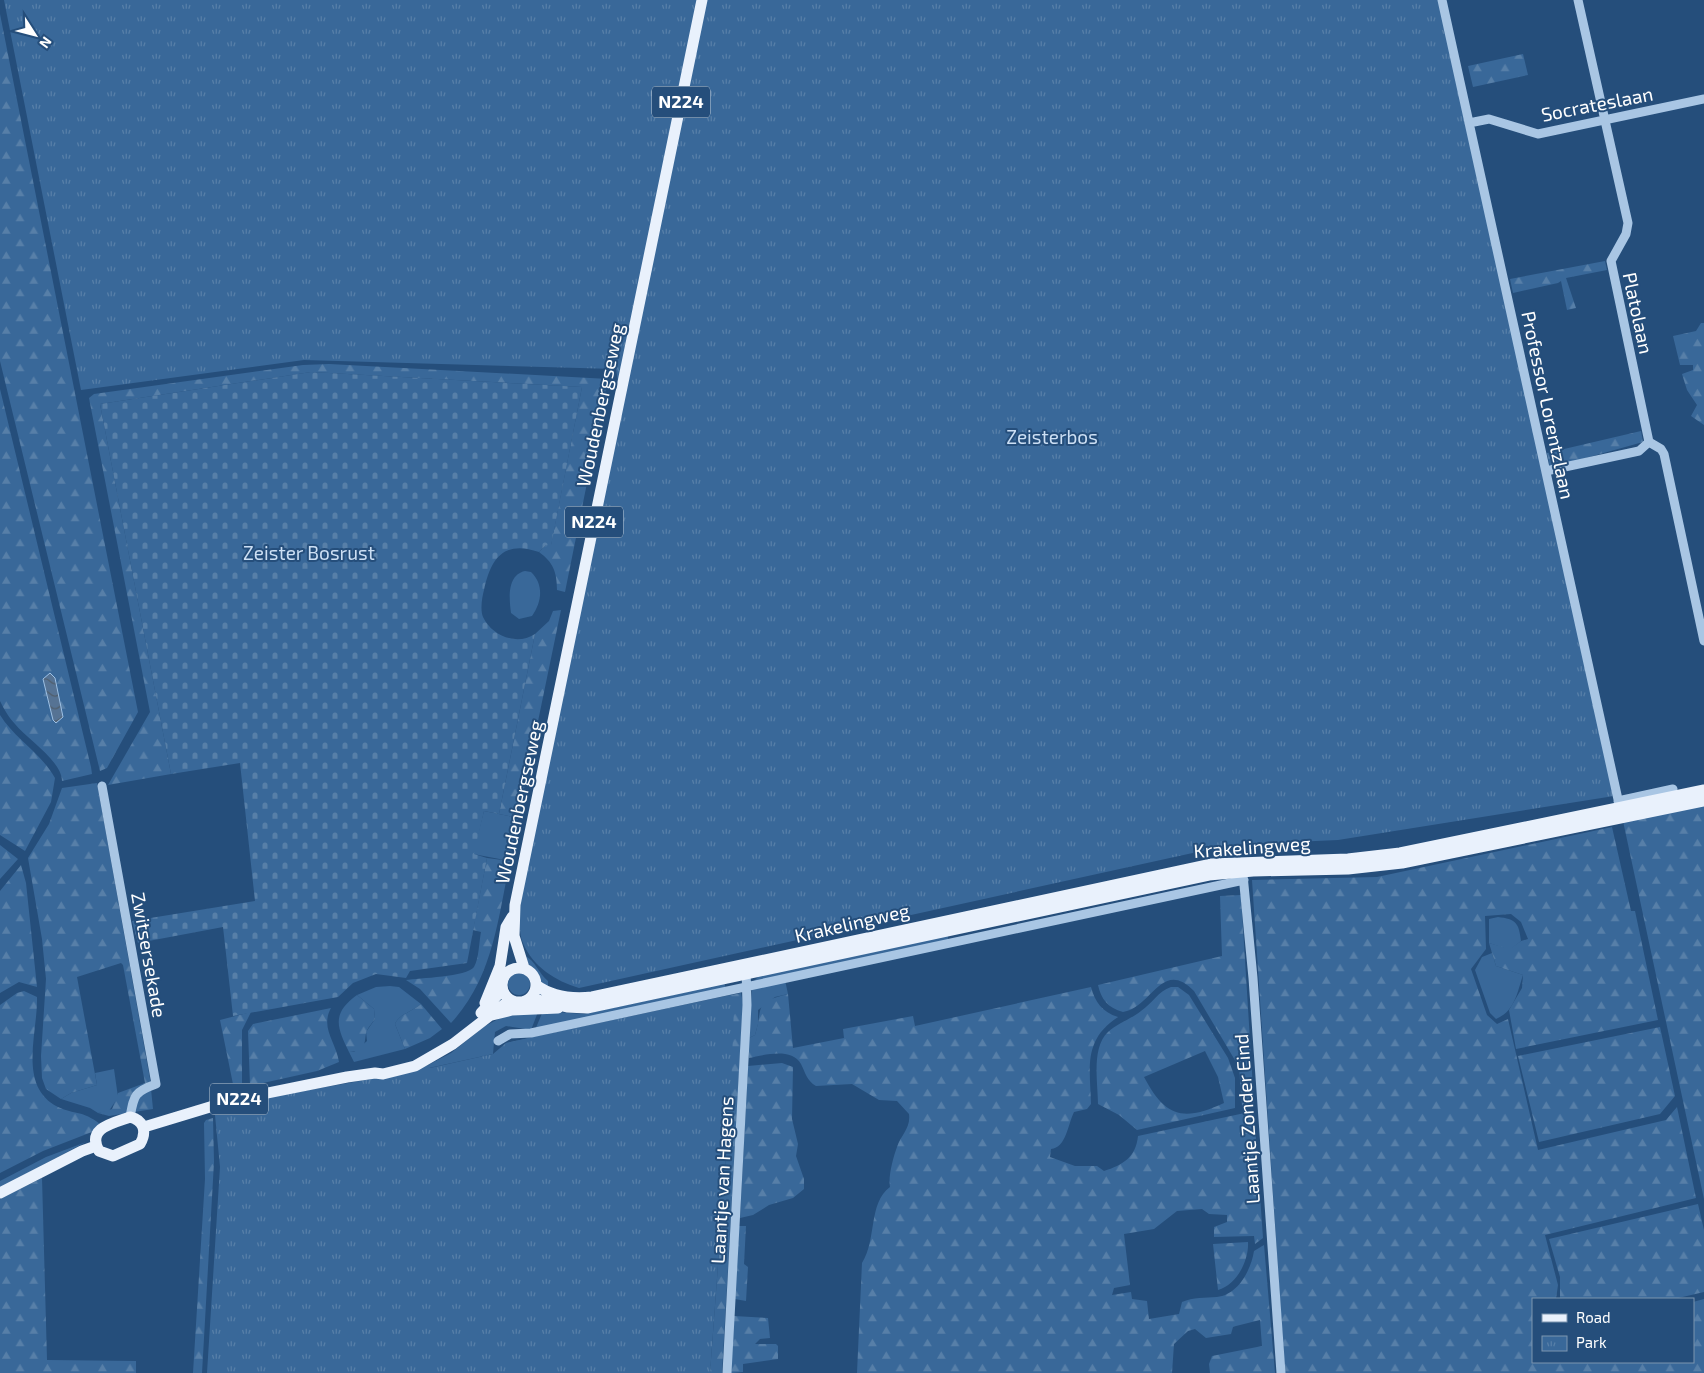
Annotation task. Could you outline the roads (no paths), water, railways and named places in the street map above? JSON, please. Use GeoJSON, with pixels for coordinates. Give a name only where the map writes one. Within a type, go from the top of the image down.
{"type":"FeatureCollection","features":[{"type":"Feature","properties":{"kind":"main road","name":"Woudenbergseweg"},"geometry":{"type":"LineString","coordinates":[[509,970],[514,936],[514,913],[702,0]]}},
{"type":"Feature","properties":{"kind":"main road","name":"Krakelingweg"},"geometry":{"type":"LineString","coordinates":[[530,998],[567,1007],[587,1008],[746,970],[1209,876],[1245,872],[1376,867],[1704,790]]}},
{"type":"Feature","properties":{"kind":"main road","name":"Krakelingweg"},"geometry":{"type":"LineString","coordinates":[[1620,809],[1704,801]]}},
{"type":"Feature","properties":{"kind":"main road","name":"N224"},"geometry":{"type":"LineString","coordinates":[[485,1013],[502,961],[506,927],[514,913]]}},
{"type":"Feature","properties":{"kind":"main road","name":"Woudenbergseweg"},"geometry":{"type":"LineString","coordinates":[[514,936],[524,968]]}},
{"type":"Feature","properties":{"kind":"main road","name":"N224"},"geometry":{"type":"LineString","coordinates":[[524,968],[535,978],[536,984]]}},
{"type":"Feature","properties":{"kind":"main road"},"geometry":{"type":"LineString","coordinates":[[509,970],[524,968]]}},
{"type":"Feature","properties":{"kind":"main road","name":"N224"},"geometry":{"type":"LineString","coordinates":[[509,970],[502,979],[506,995],[518,1002],[530,998]]}},
{"type":"Feature","properties":{"kind":"main road","name":"Krakelingweg"},"geometry":{"type":"LineString","coordinates":[[536,984],[548,992],[567,998],[580,998],[746,970]]}},
{"type":"Feature","properties":{"kind":"main road"},"geometry":{"type":"LineString","coordinates":[[530,998],[536,984]]}},
{"type":"Feature","properties":{"kind":"main road","name":"N224"},"geometry":{"type":"LineString","coordinates":[[144,1127],[233,1100],[375,1073],[422,1058],[448,1042],[506,995]]}},
{"type":"Feature","properties":{"kind":"main road"},"geometry":{"type":"LineString","coordinates":[[485,1013],[512,1010],[549,1010],[567,1007]]}},
{"type":"Feature","properties":{"kind":"main road"},"geometry":{"type":"LineString","coordinates":[[130,1118],[139,1121],[144,1127],[145,1134],[140,1144],[127,1151],[108,1156],[99,1152],[96,1146],[95,1136],[102,1128],[130,1118]]}},
{"type":"Feature","properties":{"kind":"main road"},"geometry":{"type":"LineString","coordinates":[[0,1193],[82,1151],[96,1146]]}},
{"type":"Feature","properties":{"kind":"street","name":"Professor Lorentzlaan"},"geometry":{"type":"LineString","coordinates":[[1442,0],[1620,809]]}},
{"type":"Feature","properties":{"kind":"street","name":"Platolaan"},"geometry":{"type":"LineString","coordinates":[[1578,0],[1628,223],[1626,234],[1611,261],[1612,273],[1649,442]]}},
{"type":"Feature","properties":{"kind":"street","name":"Socrateslaan"},"geometry":{"type":"LineString","coordinates":[[1469,123],[1489,119],[1538,134],[1704,99]]}},
{"type":"Feature","properties":{"kind":"street"},"geometry":{"type":"LineString","coordinates":[[1546,470],[1639,451],[1649,442],[1661,449],[1664,454],[1702,617],[1704,641]]}},
{"type":"Feature","properties":{"kind":"street","name":"Zwitsersekade"},"geometry":{"type":"LineString","coordinates":[[102,786],[156,1084],[137,1093],[132,1104],[130,1118]]}},
{"type":"Feature","properties":{"kind":"street","name":"Krakelingweg"},"geometry":{"type":"LineString","coordinates":[[1620,809],[1673,790]]}},
{"type":"Feature","properties":{"kind":"street","name":"Krakelingweg"},"geometry":{"type":"LineString","coordinates":[[498,1041],[510,1034],[531,1034],[748,988],[1245,872]]}},
{"type":"Feature","properties":{"kind":"street","name":"Laantje Zonder Eind"},"geometry":{"type":"LineString","coordinates":[[1245,872],[1281,1373]]}},
{"type":"Feature","properties":{"kind":"street"},"geometry":{"type":"LineString","coordinates":[[746,970],[748,988]]}},
{"type":"Feature","properties":{"kind":"street","name":"Laantje van Hagens"},"geometry":{"type":"LineString","coordinates":[[727,1373],[748,988]]}},
{"type":"Feature","properties":{"kind":"water"},"geometry":{"type":"Polygon","coordinates":[[[50,673],[55,678],[63,717],[56,723],[53,720],[43,679],[50,673]]]}},
{"type":"Feature","properties":{"kind":"park label","name":"Zeisterbos"},"geometry":{"type":"Point","coordinates":[1052,437]}},
{"type":"Feature","properties":{"kind":"park label","name":"Zeister Bosrust"},"geometry":{"type":"Point","coordinates":[309,553]}}]}
